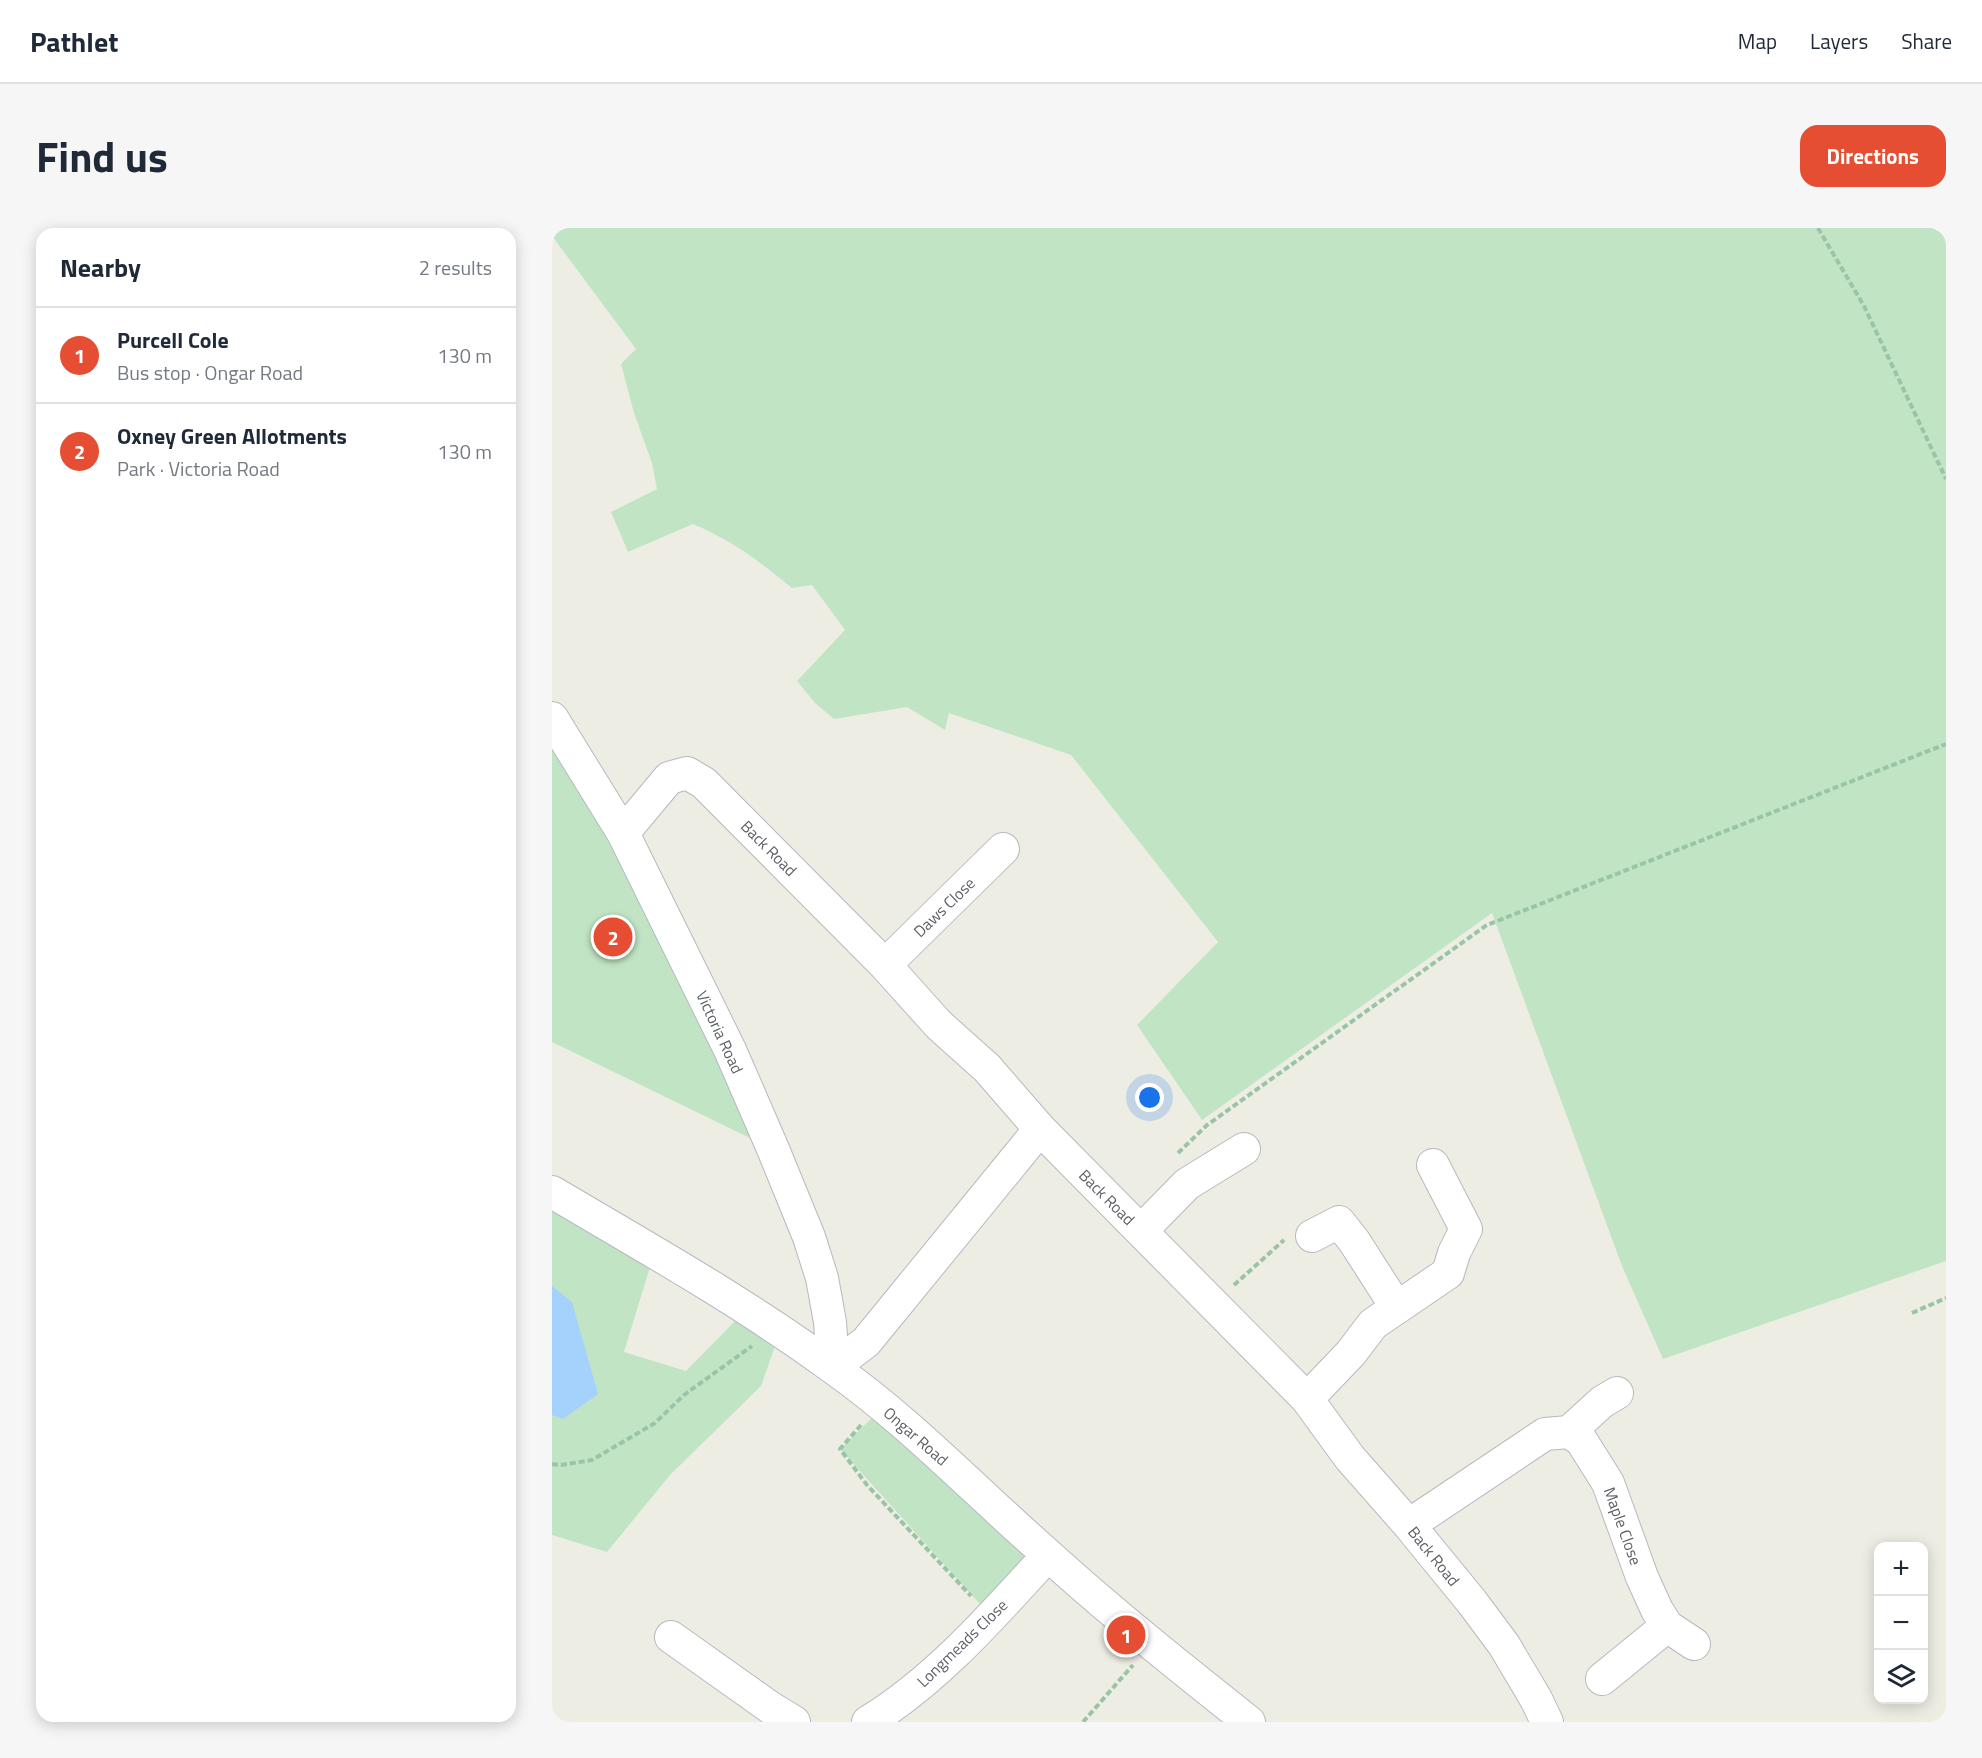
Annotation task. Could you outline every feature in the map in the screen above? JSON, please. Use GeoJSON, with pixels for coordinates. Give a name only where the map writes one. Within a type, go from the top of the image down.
{"type":"FeatureCollection","features":[{"type":"Feature","properties":{"kind":"street","name":"Victoria Road"},"geometry":{"type":"LineString","coordinates":[[552,718],[623,833],[730,1050],[809,1237],[822,1278],[830,1322],[833,1367]]}},
{"type":"Feature","properties":{"kind":"street","name":"Back Road"},"geometry":{"type":"LineString","coordinates":[[623,833],[669,778],[687,773],[704,783],[885,965],[939,1025],[987,1068],[1040,1129],[1307,1399],[1350,1458],[1472,1602],[1504,1646],[1547,1722]]}},
{"type":"Feature","properties":{"kind":"street","name":"Daws Close"},"geometry":{"type":"LineString","coordinates":[[885,965],[1003,849]]}},
{"type":"Feature","properties":{"kind":"street"},"geometry":{"type":"LineString","coordinates":[[833,1367],[866,1342],[1040,1129]]}},
{"type":"Feature","properties":{"kind":"street"},"geometry":{"type":"LineString","coordinates":[[1141,1231],[1187,1184],[1244,1149]]}},
{"type":"Feature","properties":{"kind":"street"},"geometry":{"type":"LineString","coordinates":[[1307,1399],[1351,1353],[1373,1324],[1448,1273],[1454,1253],[1466,1229],[1433,1165]]}},
{"type":"Feature","properties":{"kind":"street","name":"Ongar Road"},"geometry":{"type":"LineString","coordinates":[[552,1192],[714,1288],[833,1367],[902,1422],[1048,1555],[1151,1644],[1249,1722]]}},
{"type":"Feature","properties":{"kind":"street"},"geometry":{"type":"LineString","coordinates":[[1312,1236],[1339,1222],[1354,1241],[1397,1308]]}},
{"type":"Feature","properties":{"kind":"street"},"geometry":{"type":"LineString","coordinates":[[1409,1525],[1545,1434],[1569,1432],[1602,1402],[1617,1393]]}},
{"type":"Feature","properties":{"kind":"street","name":"Maple Close"},"geometry":{"type":"LineString","coordinates":[[1569,1432],[1581,1440],[1608,1483],[1642,1577],[1657,1610],[1667,1626],[1694,1644]]}},
{"type":"Feature","properties":{"kind":"street","name":"Longmeads Close"},"geometry":{"type":"LineString","coordinates":[[868,1722],[888,1710],[926,1678],[992,1617],[1048,1555]]}},
{"type":"Feature","properties":{"kind":"street"},"geometry":{"type":"LineString","coordinates":[[1602,1679],[1667,1626]]}},
{"type":"Feature","properties":{"kind":"street"},"geometry":{"type":"LineString","coordinates":[[670,1637],[794,1722]]}},
{"type":"Feature","properties":{"kind":"path"},"geometry":{"type":"LineString","coordinates":[[1818,228],[1864,306],[1946,479]]}},
{"type":"Feature","properties":{"kind":"path"},"geometry":{"type":"LineString","coordinates":[[1175,1156],[1206,1125],[1487,925],[1946,744]]}},
{"type":"Feature","properties":{"kind":"path"},"geometry":{"type":"LineString","coordinates":[[1213,1305],[1247,1272],[1292,1234],[1299,1241],[1312,1236]]}},
{"type":"Feature","properties":{"kind":"path"},"geometry":{"type":"LineString","coordinates":[[1912,1313],[1946,1298]]}},
{"type":"Feature","properties":{"kind":"path"},"geometry":{"type":"LineString","coordinates":[[552,1464],[561,1465],[592,1460],[655,1423],[684,1395],[746,1350],[779,1331]]}},
{"type":"Feature","properties":{"kind":"path"},"geometry":{"type":"LineString","coordinates":[[879,1404],[840,1449],[867,1485],[992,1617]]}},
{"type":"Feature","properties":{"kind":"path"},"geometry":{"type":"LineString","coordinates":[[1083,1722],[1151,1644]]}},
{"type":"Feature","properties":{"kind":"green space"},"geometry":{"type":"Polygon","coordinates":[[[552,228],[1946,228],[1946,1261],[1663,1359],[1622,1266],[1492,913],[1202,1120],[1137,1025],[1218,942],[1071,755],[949,713],[945,730],[907,707],[834,719],[815,703],[797,681],[845,630],[812,585],[792,588],[745,552],[721,537],[693,524],[628,552],[611,512],[657,489],[652,463],[634,413],[621,364],[636,349],[552,236],[552,228]]]}},
{"type":"Feature","properties":{"kind":"green space"},"geometry":{"type":"Polygon","coordinates":[[[552,718],[773,1149],[552,1042],[552,718]]]}},
{"type":"Feature","properties":{"kind":"green space"},"geometry":{"type":"Polygon","coordinates":[[[552,1201],[650,1267],[624,1352],[686,1371],[735,1321],[775,1346],[761,1386],[670,1475],[607,1552],[552,1535],[552,1201]]]}},
{"type":"Feature","properties":{"kind":"green space"},"geometry":{"type":"Polygon","coordinates":[[[883,1407],[1048,1555],[988,1613],[840,1449],[883,1407]]]}},
{"type":"Feature","properties":{"kind":"water"},"geometry":{"type":"Polygon","coordinates":[[[552,1286],[572,1302],[598,1394],[563,1419],[552,1415],[552,1286]]]}},
{"type":"Feature","properties":{"kind":"place","name":"Oxney Green Allotments"},"geometry":{"type":"Point","coordinates":[613,937]}},
{"type":"Feature","properties":{"kind":"place","name":"Purcell Cole"},"geometry":{"type":"Point","coordinates":[1126,1635]}}]}
